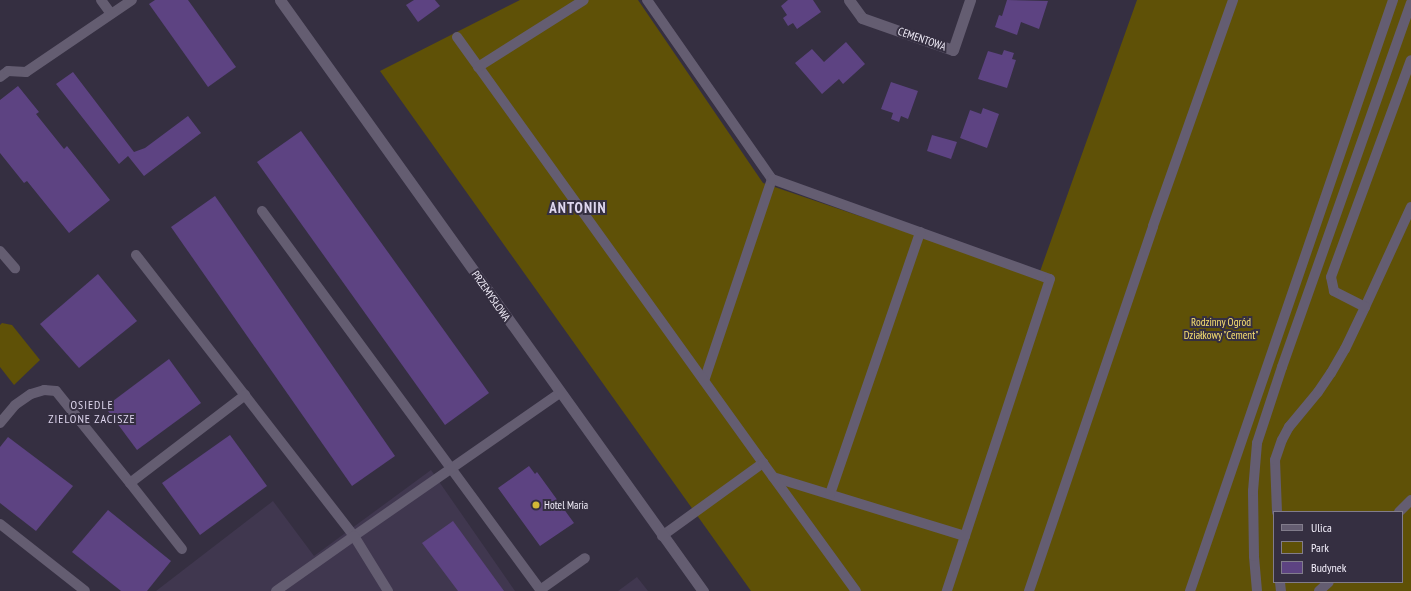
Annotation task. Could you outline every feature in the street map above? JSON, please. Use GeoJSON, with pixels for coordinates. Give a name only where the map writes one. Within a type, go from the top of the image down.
{"type":"FeatureCollection","features":[{"type":"Feature","properties":{"kind":"main road","name":"PRZEMYSŁOWA"},"geometry":{"type":"LineString","coordinates":[[280,0],[702,591]]}},
{"type":"Feature","properties":{"kind":"main road","name":"CEMENTOWA"},"geometry":{"type":"LineString","coordinates":[[849,0],[862,18],[953,50],[970,0]]}},
{"type":"Feature","properties":{"kind":"lane"},"geometry":{"type":"LineString","coordinates":[[101,0],[112,14]]}},
{"type":"Feature","properties":{"kind":"lane"},"geometry":{"type":"LineString","coordinates":[[0,77],[8,71],[26,72],[132,0]]}},
{"type":"Feature","properties":{"kind":"lane"},"geometry":{"type":"LineString","coordinates":[[478,66],[584,0]]}},
{"type":"Feature","properties":{"kind":"lane"},"geometry":{"type":"LineString","coordinates":[[647,0],[772,179],[1050,279],[947,591]]}},
{"type":"Feature","properties":{"kind":"lane"},"geometry":{"type":"LineString","coordinates":[[1029,591],[1153,226],[1233,0]]}},
{"type":"Feature","properties":{"kind":"lane"},"geometry":{"type":"LineString","coordinates":[[1190,591],[1393,0]]}},
{"type":"Feature","properties":{"kind":"lane"},"geometry":{"type":"LineString","coordinates":[[1258,591],[1254,556],[1253,491],[1257,442],[1284,360],[1411,3]]}},
{"type":"Feature","properties":{"kind":"lane"},"geometry":{"type":"LineString","coordinates":[[457,37],[856,591]]}},
{"type":"Feature","properties":{"kind":"lane"},"geometry":{"type":"LineString","coordinates":[[1365,307],[1334,292],[1331,278],[1411,60]]}},
{"type":"Feature","properties":{"kind":"lane"},"geometry":{"type":"LineString","coordinates":[[704,381],[772,179]]}},
{"type":"Feature","properties":{"kind":"lane"},"geometry":{"type":"LineString","coordinates":[[1277,511],[1275,460],[1282,440],[1289,427],[1318,392],[1345,349],[1411,207]]}},
{"type":"Feature","properties":{"kind":"lane"},"geometry":{"type":"LineString","coordinates":[[262,211],[540,590],[585,558]]}},
{"type":"Feature","properties":{"kind":"lane"},"geometry":{"type":"LineString","coordinates":[[830,494],[920,232]]}},
{"type":"Feature","properties":{"kind":"lane"},"geometry":{"type":"LineString","coordinates":[[0,251],[15,268]]}},
{"type":"Feature","properties":{"kind":"lane"},"geometry":{"type":"LineString","coordinates":[[136,255],[354,536],[388,591]]}},
{"type":"Feature","properties":{"kind":"lane"},"geometry":{"type":"LineString","coordinates":[[0,423],[15,405],[31,394],[44,390],[56,391],[182,549]]}},
{"type":"Feature","properties":{"kind":"lane"},"geometry":{"type":"LineString","coordinates":[[276,591],[560,393]]}},
{"type":"Feature","properties":{"kind":"lane"},"geometry":{"type":"LineString","coordinates":[[130,483],[245,395]]}},
{"type":"Feature","properties":{"kind":"lane"},"geometry":{"type":"LineString","coordinates":[[662,536],[763,463]]}},
{"type":"Feature","properties":{"kind":"lane"},"geometry":{"type":"LineString","coordinates":[[773,477],[965,536]]}},
{"type":"Feature","properties":{"kind":"lane"},"geometry":{"type":"LineString","coordinates":[[1400,511],[1411,500]]}},
{"type":"Feature","properties":{"kind":"lane"},"geometry":{"type":"LineString","coordinates":[[0,524],[85,591]]}},
{"type":"Feature","properties":{"kind":"lane"},"geometry":{"type":"LineString","coordinates":[[1319,591],[1328,583]]}},
{"type":"Feature","properties":{"kind":"shaded area"},"geometry":{"type":"Polygon","coordinates":[[[431,470],[515,591],[156,591],[273,501],[314,556],[431,470]]]}},
{"type":"Feature","properties":{"kind":"shaded area"},"geometry":{"type":"Polygon","coordinates":[[[637,577],[648,591],[618,591],[637,577]]]}},
{"type":"Feature","properties":{"kind":"green space","name":"Rodzinny Ogród Działkowy \"Cement\""},"geometry":{"type":"Polygon","coordinates":[[[520,0],[638,0],[763,183],[1038,277],[1137,0],[1411,0],[1411,591],[751,591],[380,71],[520,0]]]}},
{"type":"Feature","properties":{"kind":"green space"},"geometry":{"type":"Polygon","coordinates":[[[2,323],[12,325],[40,360],[14,385],[0,367],[0,325],[2,323]]]}},
{"type":"Feature","properties":{"kind":"building"},"geometry":{"type":"Polygon","coordinates":[[[155,0],[188,0],[236,67],[208,87],[149,4],[155,0]]]}},
{"type":"Feature","properties":{"kind":"building"},"geometry":{"type":"Polygon","coordinates":[[[414,0],[435,0],[440,6],[418,22],[406,5],[414,0]]]}},
{"type":"Feature","properties":{"kind":"building"},"geometry":{"type":"Polygon","coordinates":[[[788,0],[813,0],[821,12],[797,29],[793,23],[788,26],[783,18],[787,15],[781,6],[788,0]]]}},
{"type":"Feature","properties":{"kind":"building"},"geometry":{"type":"Polygon","coordinates":[[[1007,0],[1048,1],[1039,29],[1021,22],[1017,35],[995,27],[999,15],[1002,16],[1007,0]]]}},
{"type":"Feature","properties":{"kind":"building"},"geometry":{"type":"Polygon","coordinates":[[[846,42],[865,64],[843,84],[839,79],[822,94],[795,63],[812,49],[824,62],[846,42]]]}},
{"type":"Feature","properties":{"kind":"building"},"geometry":{"type":"Polygon","coordinates":[[[1004,50],[1014,53],[1012,59],[1016,60],[1007,88],[978,79],[988,51],[1002,55],[1004,50]]]}},
{"type":"Feature","properties":{"kind":"building"},"geometry":{"type":"Polygon","coordinates":[[[73,72],[134,152],[145,148],[188,116],[201,133],[144,176],[128,156],[119,164],[56,84],[73,72]]]}},
{"type":"Feature","properties":{"kind":"building"},"geometry":{"type":"Polygon","coordinates":[[[891,82],[918,91],[908,119],[901,116],[899,122],[891,119],[893,113],[881,109],[891,82]]]}},
{"type":"Feature","properties":{"kind":"building"},"geometry":{"type":"Polygon","coordinates":[[[18,86],[39,112],[36,114],[64,149],[67,146],[110,200],[69,233],[27,181],[24,183],[0,153],[0,100],[18,86]]]}},
{"type":"Feature","properties":{"kind":"building"},"geometry":{"type":"Polygon","coordinates":[[[983,108],[999,114],[987,148],[960,138],[970,110],[981,114],[983,108]]]}},
{"type":"Feature","properties":{"kind":"building"},"geometry":{"type":"Polygon","coordinates":[[[301,131],[489,393],[445,425],[257,162],[301,131]]]}},
{"type":"Feature","properties":{"kind":"building"},"geometry":{"type":"Polygon","coordinates":[[[932,135],[957,142],[951,159],[927,151],[932,135]]]}},
{"type":"Feature","properties":{"kind":"building"},"geometry":{"type":"Polygon","coordinates":[[[215,196],[395,456],[352,486],[171,227],[215,196]]]}},
{"type":"Feature","properties":{"kind":"building"},"geometry":{"type":"Polygon","coordinates":[[[98,274],[137,321],[79,368],[40,324],[98,274]]]}},
{"type":"Feature","properties":{"kind":"building"},"geometry":{"type":"Polygon","coordinates":[[[169,359],[201,403],[137,450],[105,407],[169,359]]]}},
{"type":"Feature","properties":{"kind":"building"},"geometry":{"type":"Polygon","coordinates":[[[230,435],[267,486],[200,535],[162,483],[230,435]]]}},
{"type":"Feature","properties":{"kind":"building"},"geometry":{"type":"Polygon","coordinates":[[[8,437],[73,486],[36,531],[0,503],[0,447],[8,437]]]}},
{"type":"Feature","properties":{"kind":"building","name":"Hotel Maria"},"geometry":{"type":"Polygon","coordinates":[[[529,466],[535,474],[537,472],[574,523],[540,546],[498,488],[529,466]]]}},
{"type":"Feature","properties":{"kind":"building"},"geometry":{"type":"Polygon","coordinates":[[[108,510],[171,561],[147,591],[121,591],[72,552],[108,510]]]}},
{"type":"Feature","properties":{"kind":"building"},"geometry":{"type":"Polygon","coordinates":[[[453,521],[504,591],[458,591],[422,543],[453,521]]]}},
{"type":"Feature","properties":{"kind":"place","name":"Hotel Maria"},"geometry":{"type":"Point","coordinates":[536,505]}},
{"type":"Feature","properties":{"kind":"district","name":"ANTONIN"},"geometry":{"type":"Point","coordinates":[578,208]}},
{"type":"Feature","properties":{"kind":"district","name":"OSIEDLE ZIELONE ZACISZE"},"geometry":{"type":"Point","coordinates":[92,412]}}]}
